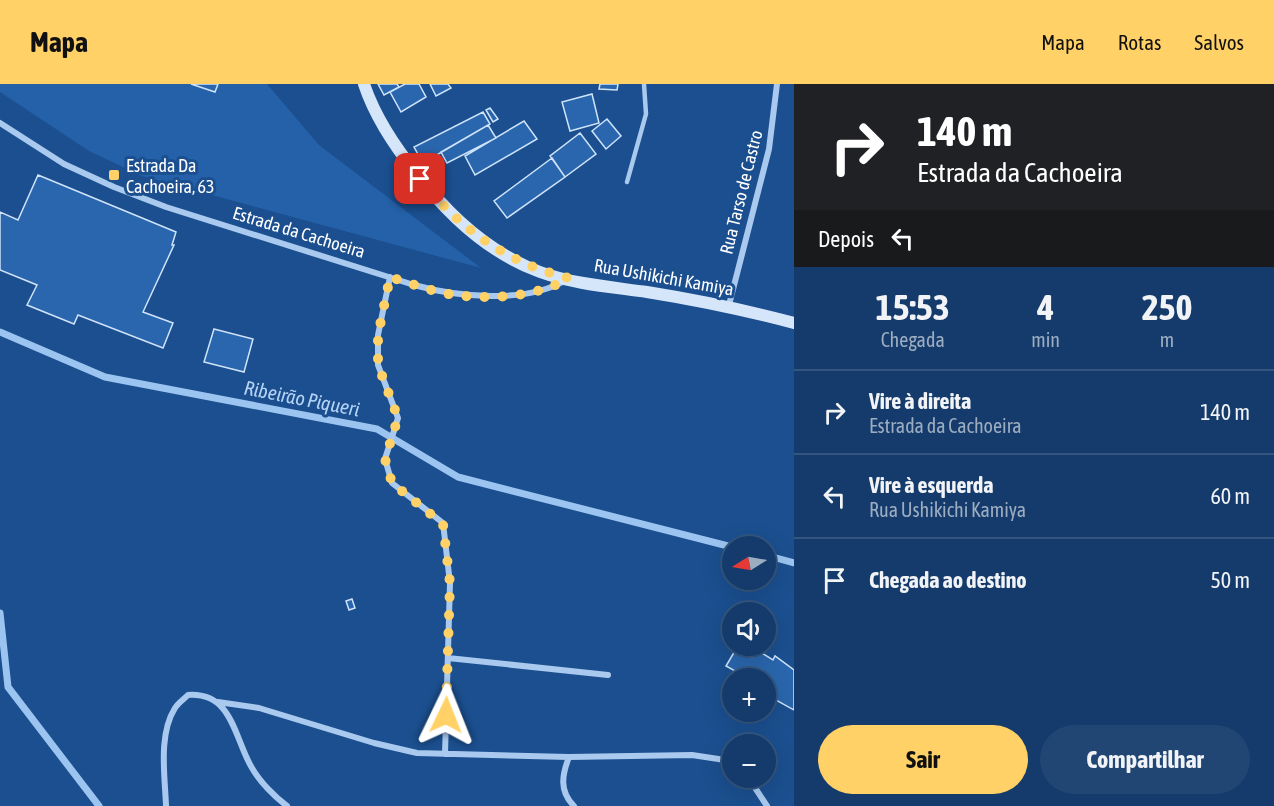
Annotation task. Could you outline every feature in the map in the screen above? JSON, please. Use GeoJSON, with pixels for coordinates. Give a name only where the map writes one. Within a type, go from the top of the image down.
{"type":"FeatureCollection","features":[{"type":"Feature","properties":{"kind":"main road","name":"Rua Ushikichi Kamiya"},"geometry":{"type":"LineString","coordinates":[[364,84],[396,148],[432,194],[466,228],[510,257],[540,272],[729,305],[794,323]]}},
{"type":"Feature","properties":{"kind":"street","name":"Rua Tarso de Castro"},"geometry":{"type":"LineString","coordinates":[[729,305],[769,149],[777,84]]}},
{"type":"Feature","properties":{"kind":"street","name":"Estrada da Cachoeira"},"geometry":{"type":"LineString","coordinates":[[0,123],[64,164],[166,207],[448,294],[478,296],[551,289],[569,278]]}},
{"type":"Feature","properties":{"kind":"street"},"geometry":{"type":"LineString","coordinates":[[390,277],[378,335],[378,365],[398,418],[385,459],[392,483],[443,524],[450,583],[445,754]]}},
{"type":"Feature","properties":{"kind":"street"},"geometry":{"type":"LineString","coordinates":[[448,658],[608,675]]}},
{"type":"Feature","properties":{"kind":"street"},"geometry":{"type":"LineString","coordinates":[[165,806],[165,745],[175,708],[188,695],[205,694],[218,702],[259,708],[385,746],[417,753],[569,757],[692,755],[722,760]]}},
{"type":"Feature","properties":{"kind":"street"},"geometry":{"type":"LineString","coordinates":[[218,702],[232,723],[252,769],[287,806]]}},
{"type":"Feature","properties":{"kind":"street"},"geometry":{"type":"LineString","coordinates":[[569,757],[563,774],[563,786],[565,796],[574,806]]}},
{"type":"Feature","properties":{"kind":"street"},"geometry":{"type":"LineString","coordinates":[[755,788],[767,806]]}},
{"type":"Feature","properties":{"kind":"lane"},"geometry":{"type":"LineString","coordinates":[[627,182],[646,114],[644,84]]}},
{"type":"Feature","properties":{"kind":"shaded area"},"geometry":{"type":"Polygon","coordinates":[[[0,84],[267,84],[319,145],[481,268],[142,176],[89,151],[0,92],[0,84]]]}},
{"type":"Feature","properties":{"kind":"building"},"geometry":{"type":"Polygon","coordinates":[[[191,84],[218,84],[215,92],[191,84]]]}},
{"type":"Feature","properties":{"kind":"building"},"geometry":{"type":"Polygon","coordinates":[[[378,84],[397,84],[399,87],[384,95],[378,84]]]}},
{"type":"Feature","properties":{"kind":"building"},"geometry":{"type":"Polygon","coordinates":[[[405,84],[419,84],[426,97],[401,112],[390,92],[405,84]]]}},
{"type":"Feature","properties":{"kind":"building"},"geometry":{"type":"Polygon","coordinates":[[[430,84],[448,84],[451,88],[436,96],[430,84]]]}},
{"type":"Feature","properties":{"kind":"building"},"geometry":{"type":"Polygon","coordinates":[[[600,84],[618,84],[617,90],[599,89],[600,84]]]}},
{"type":"Feature","properties":{"kind":"building"},"geometry":{"type":"Polygon","coordinates":[[[592,94],[599,123],[570,131],[562,102],[592,94]]]}},
{"type":"Feature","properties":{"kind":"building"},"geometry":{"type":"Polygon","coordinates":[[[490,108],[498,119],[493,122],[486,110],[490,108]]]}},
{"type":"Feature","properties":{"kind":"building"},"geometry":{"type":"Polygon","coordinates":[[[483,112],[490,124],[423,163],[414,147],[483,112]]]}},
{"type":"Feature","properties":{"kind":"building"},"geometry":{"type":"Polygon","coordinates":[[[607,119],[621,136],[606,149],[592,131],[607,119]]]}},
{"type":"Feature","properties":{"kind":"building"},"geometry":{"type":"Polygon","coordinates":[[[524,121],[537,139],[475,175],[465,156],[524,121]]]}},
{"type":"Feature","properties":{"kind":"building"},"geometry":{"type":"Polygon","coordinates":[[[488,125],[496,138],[447,163],[441,152],[488,125]]]}},
{"type":"Feature","properties":{"kind":"building"},"geometry":{"type":"Polygon","coordinates":[[[580,133],[596,154],[565,177],[550,156],[580,133]]]}},
{"type":"Feature","properties":{"kind":"building"},"geometry":{"type":"Polygon","coordinates":[[[552,158],[565,177],[507,218],[494,201],[552,158]]]}},
{"type":"Feature","properties":{"kind":"building"},"geometry":{"type":"Polygon","coordinates":[[[38,175],[176,232],[172,245],[174,245],[143,312],[173,323],[163,348],[78,315],[74,324],[27,305],[37,285],[0,270],[0,212],[18,220],[38,175]]]}},
{"type":"Feature","properties":{"kind":"building"},"geometry":{"type":"Polygon","coordinates":[[[214,329],[253,339],[244,372],[204,362],[214,329]]]}},
{"type":"Feature","properties":{"kind":"building"},"geometry":{"type":"Polygon","coordinates":[[[352,599],[355,608],[349,610],[346,601],[352,599]]]}},
{"type":"Feature","properties":{"kind":"building"},"geometry":{"type":"Polygon","coordinates":[[[732,656],[767,656],[773,660],[775,656],[794,670],[794,710],[776,700],[776,668],[730,668],[726,666],[732,656]]]}},
{"type":"Feature","properties":{"kind":"waterway","name":"Ribeirão Piqueri"},"geometry":{"type":"LineString","coordinates":[[0,332],[105,377],[377,429],[458,477],[722,544]]}},
{"type":"Feature","properties":{"kind":"waterway","name":"Ribeirão Piqueri"},"geometry":{"type":"LineString","coordinates":[[776,558],[794,563]]}},
{"type":"Feature","properties":{"kind":"waterway"},"geometry":{"type":"LineString","coordinates":[[0,613],[8,687],[99,806]]}},
{"type":"Feature","properties":{"kind":"place","name":"Estrada Da Cachoeira, 63"},"geometry":{"type":"Point","coordinates":[114,175]}},
{"type":"Feature","properties":{"kind":"route"},"geometry":{"type":"LineString","coordinates":[[420,179],[466,228],[500,252],[540,272],[569,278],[551,289],[478,296],[448,294],[390,277],[378,335],[378,365],[398,418],[385,459],[392,483],[443,524],[450,583],[446,715]]}}]}
